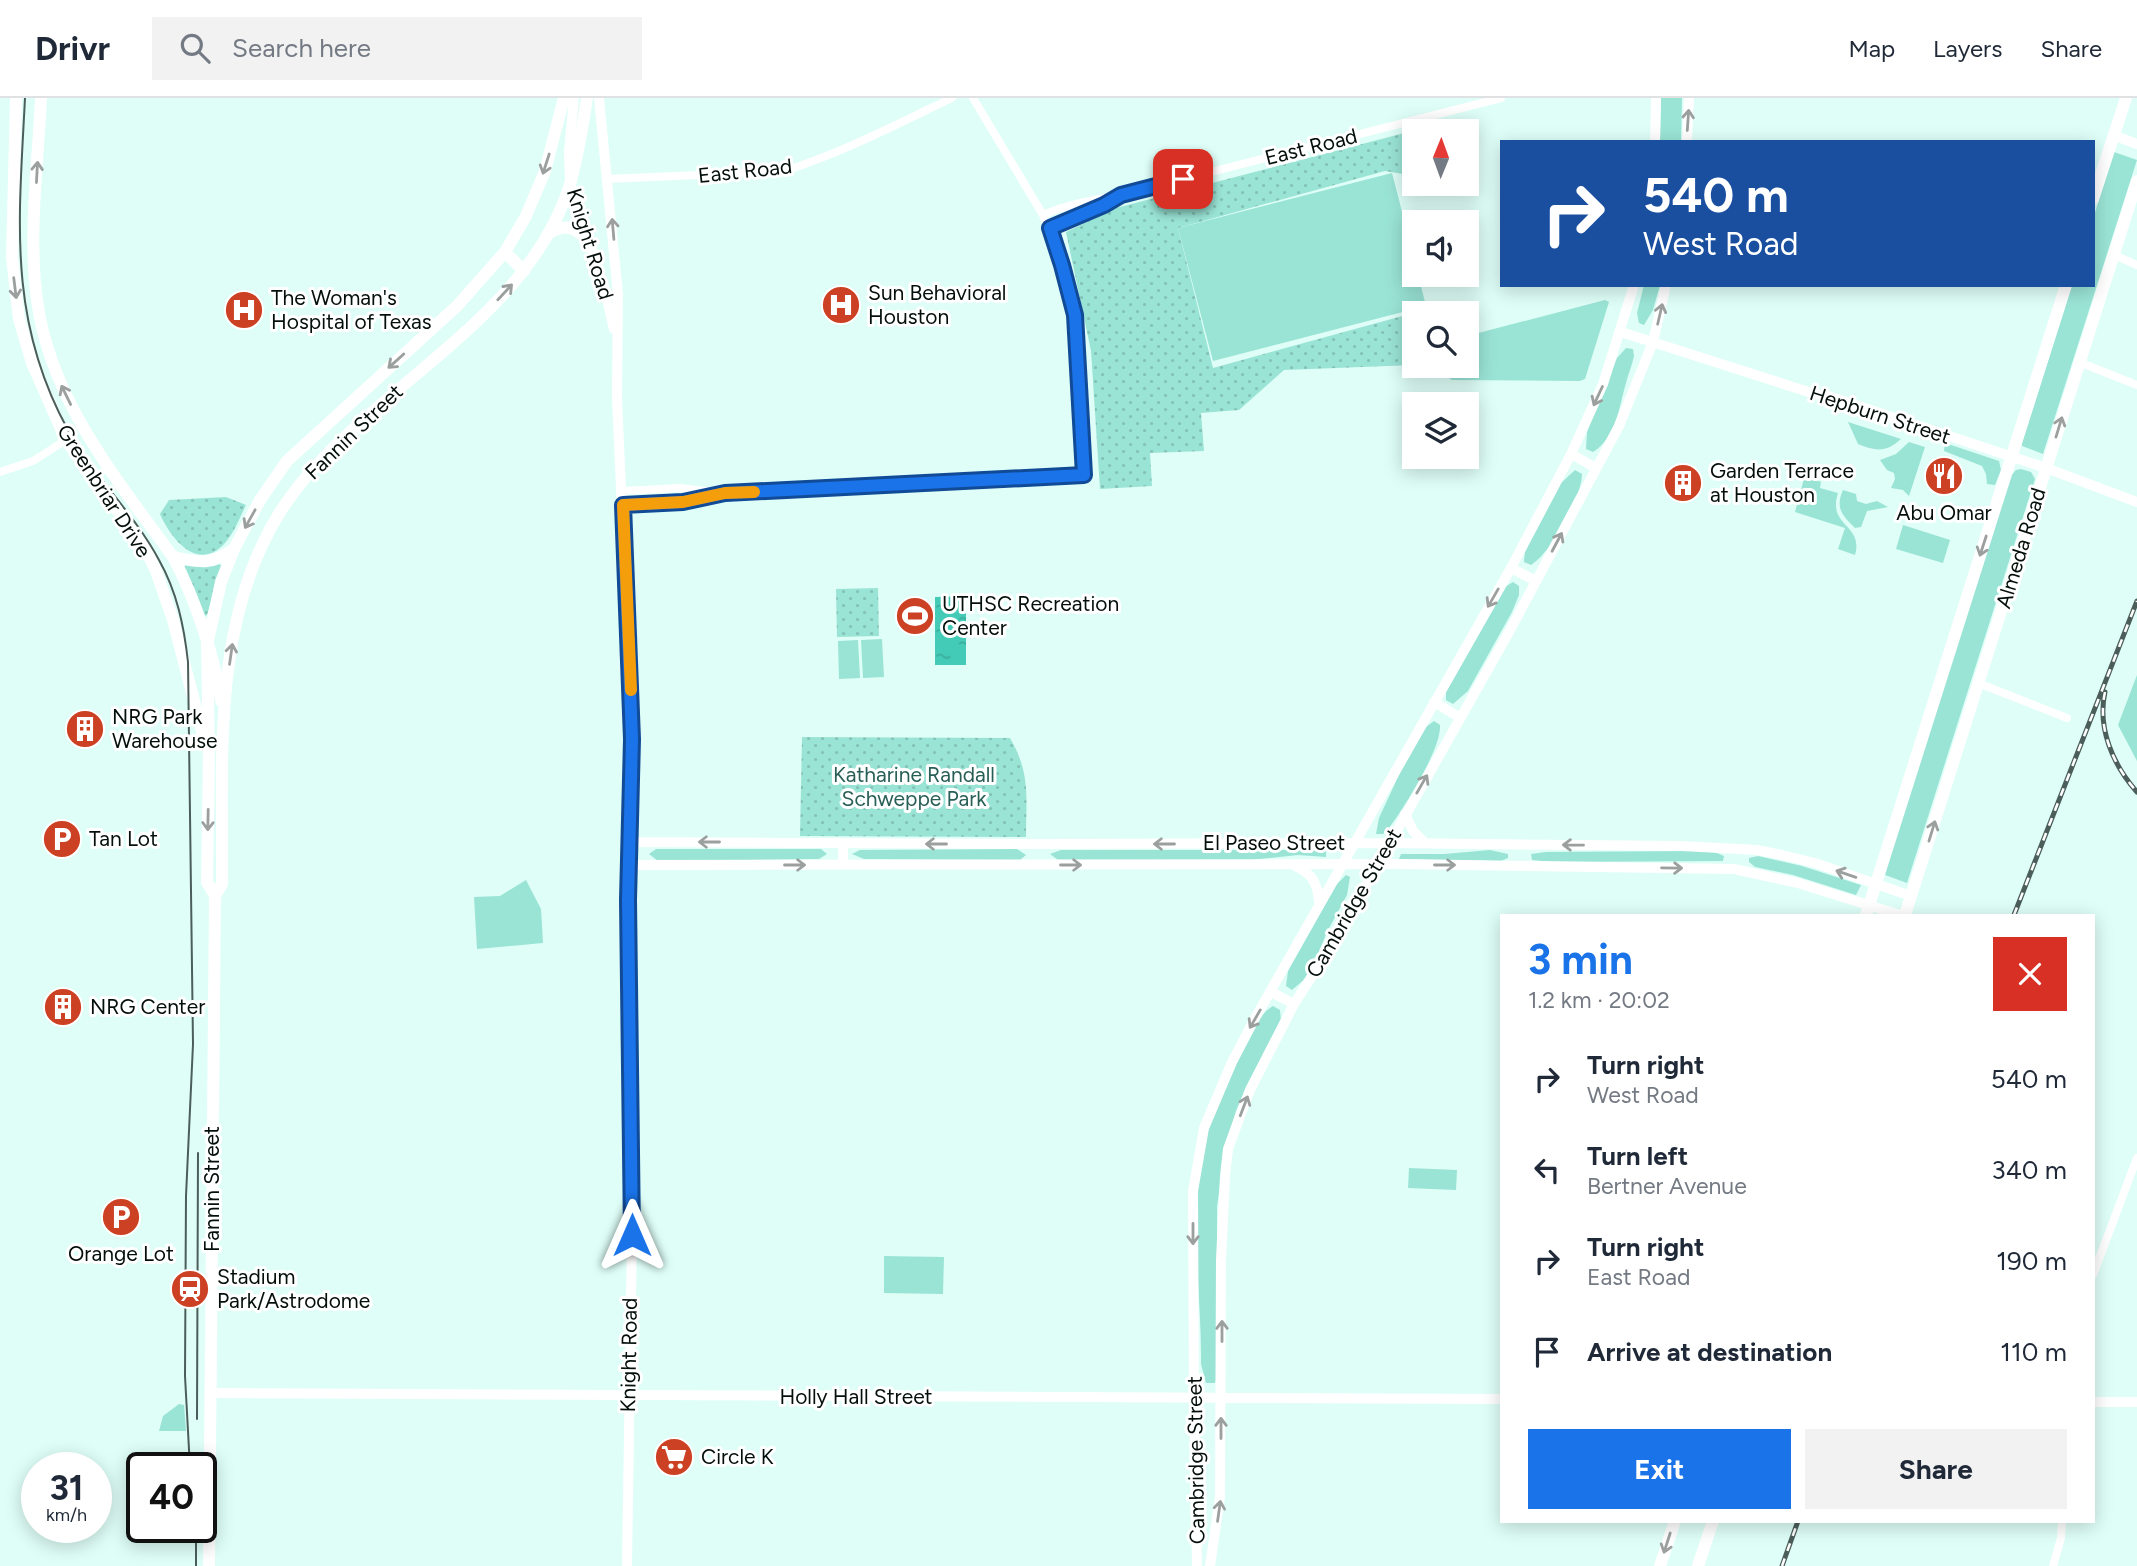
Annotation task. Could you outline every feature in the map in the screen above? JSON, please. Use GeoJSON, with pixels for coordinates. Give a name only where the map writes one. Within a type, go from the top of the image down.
{"type":"FeatureCollection","features":[{"type":"Feature","properties":{"kind":"main road","name":"Greenbriar Drive"},"geometry":{"type":"LineString","coordinates":[[16,98],[12,248],[19,319],[32,363],[66,440],[146,550],[156,571],[173,620],[209,757]]}},
{"type":"Feature","properties":{"kind":"main road","name":"Greenbriar Drive"},"geometry":{"type":"LineString","coordinates":[[40,98],[34,253],[37,302],[53,364],[83,430],[173,557],[195,608],[207,645],[220,690],[224,722]]}},
{"type":"Feature","properties":{"kind":"main road","name":"Fannin Street"},"geometry":{"type":"LineString","coordinates":[[215,896],[207,882],[207,645],[221,582],[234,548],[260,500],[287,461],[457,306],[505,252],[526,216],[545,172],[564,98]]}},
{"type":"Feature","properties":{"kind":"main road","name":"Fannin Street"},"geometry":{"type":"LineString","coordinates":[[209,1566],[215,896],[222,884],[224,722],[229,667],[238,614],[257,558],[280,513],[298,486],[322,458],[359,423],[474,325],[524,271],[547,235],[570,183],[587,98]]}},
{"type":"Feature","properties":{"kind":"main road"},"geometry":{"type":"LineString","coordinates":[[2095,193],[2126,98]]}},
{"type":"Feature","properties":{"kind":"main road","name":"Almeda Road"},"geometry":{"type":"LineString","coordinates":[[1903,914],[2137,181]]}},
{"type":"Feature","properties":{"kind":"main road"},"geometry":{"type":"LineString","coordinates":[[547,235],[556,228],[573,228],[581,232],[590,243]]}},
{"type":"Feature","properties":{"kind":"main road"},"geometry":{"type":"LineString","coordinates":[[505,252],[524,271]]}},
{"type":"Feature","properties":{"kind":"main road","name":"Almeda Road"},"geometry":{"type":"LineString","coordinates":[[1868,910],[2065,287]]}},
{"type":"Feature","properties":{"kind":"main road"},"geometry":{"type":"LineString","coordinates":[[173,557],[203,563],[220,558],[234,548]]}},
{"type":"Feature","properties":{"kind":"main road"},"geometry":{"type":"LineString","coordinates":[[1660,1566],[1674,1523]]}},
{"type":"Feature","properties":{"kind":"main road"},"geometry":{"type":"LineString","coordinates":[[1698,1566],[1712,1523]]}},
{"type":"Feature","properties":{"kind":"street","name":"Knight Road"},"geometry":{"type":"LineString","coordinates":[[575,98],[569,151],[570,183],[604,287],[618,346]]}},
{"type":"Feature","properties":{"kind":"street","name":"Knight Road"},"geometry":{"type":"LineString","coordinates":[[599,98],[618,295],[617,398],[632,739],[628,865],[632,1208],[627,1566]]}},
{"type":"Feature","properties":{"kind":"street","name":"East Road"},"geometry":{"type":"LineString","coordinates":[[608,179],[784,171],[810,163],[952,98]]}},
{"type":"Feature","properties":{"kind":"street"},"geometry":{"type":"LineString","coordinates":[[623,505],[683,502],[725,493],[1084,475],[1075,315],[1062,265],[1050,228],[973,98]]}},
{"type":"Feature","properties":{"kind":"street","name":"East Road"},"geometry":{"type":"LineString","coordinates":[[1043,215],[1085,201],[1121,195],[1500,98]]}},
{"type":"Feature","properties":{"kind":"street"},"geometry":{"type":"LineString","coordinates":[[1655,140],[1656,98]]}},
{"type":"Feature","properties":{"kind":"street"},"geometry":{"type":"LineString","coordinates":[[1686,140],[1689,98]]}},
{"type":"Feature","properties":{"kind":"street"},"geometry":{"type":"LineString","coordinates":[[2113,135],[2137,144]]}},
{"type":"Feature","properties":{"kind":"street","name":"East Road"},"geometry":{"type":"LineString","coordinates":[[1050,228],[1121,195]]}},
{"type":"Feature","properties":{"kind":"street"},"geometry":{"type":"LineString","coordinates":[[2114,255],[2137,264]]}},
{"type":"Feature","properties":{"kind":"street","name":"Cambridge Street"},"geometry":{"type":"LineString","coordinates":[[1197,1566],[1193,1191],[1205,1128],[1232,1062],[1319,903],[1511,568],[1571,454],[1603,384],[1633,287]]}},
{"type":"Feature","properties":{"kind":"street","name":"Cambridge Street"},"geometry":{"type":"LineString","coordinates":[[1210,1566],[1220,1497],[1221,1260],[1228,1149],[1250,1090],[1294,1004],[1334,942],[1536,581],[1619,426],[1653,342],[1666,287]]}},
{"type":"Feature","properties":{"kind":"street","name":"Hepburn Street"},"geometry":{"type":"LineString","coordinates":[[1621,332],[1828,396],[2046,468],[2137,502]]}},
{"type":"Feature","properties":{"kind":"street"},"geometry":{"type":"LineString","coordinates":[[2079,362],[2137,384]]}},
{"type":"Feature","properties":{"kind":"street"},"geometry":{"type":"LineString","coordinates":[[0,472],[33,461],[66,440]]}},
{"type":"Feature","properties":{"kind":"street"},"geometry":{"type":"LineString","coordinates":[[1571,454],[1597,468]]}},
{"type":"Feature","properties":{"kind":"street"},"geometry":{"type":"LineString","coordinates":[[622,491],[681,488],[725,493]]}},
{"type":"Feature","properties":{"kind":"street"},"geometry":{"type":"LineString","coordinates":[[1511,568],[1536,581]]}},
{"type":"Feature","properties":{"kind":"street"},"geometry":{"type":"LineString","coordinates":[[1978,682],[2067,718]]}},
{"type":"Feature","properties":{"kind":"street"},"geometry":{"type":"LineString","coordinates":[[1434,702],[1459,717]]}},
{"type":"Feature","properties":{"kind":"street"},"geometry":{"type":"LineString","coordinates":[[1405,814],[1413,831],[1426,843]]}},
{"type":"Feature","properties":{"kind":"street","name":"El Paseo Street"},"geometry":{"type":"LineString","coordinates":[[629,842],[1426,843],[1734,849],[1757,850],[1804,861],[1911,896]]}},
{"type":"Feature","properties":{"kind":"street"},"geometry":{"type":"LineString","coordinates":[[843,844],[843,865]]}},
{"type":"Feature","properties":{"kind":"street"},"geometry":{"type":"LineString","coordinates":[[1035,865],[1039,844]]}},
{"type":"Feature","properties":{"kind":"street"},"geometry":{"type":"LineString","coordinates":[[1521,845],[1521,865]]}},
{"type":"Feature","properties":{"kind":"street"},"geometry":{"type":"LineString","coordinates":[[1734,849],[1734,869]]}},
{"type":"Feature","properties":{"kind":"street"},"geometry":{"type":"LineString","coordinates":[[1288,864],[1301,868],[1312,877],[1316,883],[1319,903]]}},
{"type":"Feature","properties":{"kind":"street","name":"El Paseo Street"},"geometry":{"type":"LineString","coordinates":[[628,865],[1376,864],[1734,869],[1798,883],[1868,910],[1896,914]]}},
{"type":"Feature","properties":{"kind":"street"},"geometry":{"type":"LineString","coordinates":[[1271,992],[1294,1004]]}},
{"type":"Feature","properties":{"kind":"street"},"geometry":{"type":"LineString","coordinates":[[2095,1270],[2137,1158]]}},
{"type":"Feature","properties":{"kind":"street","name":"Holly Hall Street"},"geometry":{"type":"LineString","coordinates":[[210,1393],[1500,1399]]}},
{"type":"Feature","properties":{"kind":"street"},"geometry":{"type":"LineString","coordinates":[[2095,1402],[2137,1402]]}},
{"type":"Feature","properties":{"kind":"street"},"geometry":{"type":"LineString","coordinates":[[2053,1566],[2061,1538],[2062,1523]]}},
{"type":"Feature","properties":{"kind":"green space"},"geometry":{"type":"Polygon","coordinates":[[[1661,98],[1682,98],[1681,140],[1660,140],[1661,98]]]}},
{"type":"Feature","properties":{"kind":"green space"},"geometry":{"type":"Polygon","coordinates":[[[1402,134],[1402,174],[1385,171],[1178,228],[1213,368],[1402,316],[1402,365],[1284,370],[1239,410],[1201,413],[1204,451],[1150,453],[1152,486],[1100,489],[1091,351],[1066,232],[1116,208],[1402,134]]]}},
{"type":"Feature","properties":{"kind":"green space"},"geometry":{"type":"Polygon","coordinates":[[[2114,152],[2137,160],[2043,454],[2022,446],[2022,443],[2071,287],[2095,287],[2095,213],[2114,152]]]}},
{"type":"Feature","properties":{"kind":"green space"},"geometry":{"type":"Polygon","coordinates":[[[1392,173],[1402,212],[1402,287],[1421,287],[1425,301],[1402,301],[1402,312],[1213,361],[1178,228],[1392,173]]]}},
{"type":"Feature","properties":{"kind":"green space"},"geometry":{"type":"Polygon","coordinates":[[[1644,287],[1659,287],[1653,310],[1644,325],[1639,323],[1637,313],[1644,287]]]}},
{"type":"Feature","properties":{"kind":"green space"},"geometry":{"type":"Polygon","coordinates":[[[1605,300],[1609,302],[1585,379],[1580,381],[1452,380],[1449,378],[1479,378],[1479,333],[1605,300]]]}},
{"type":"Feature","properties":{"kind":"green space"},"geometry":{"type":"Polygon","coordinates":[[[1626,348],[1633,349],[1634,356],[1619,412],[1607,439],[1593,452],[1586,449],[1587,432],[1617,358],[1626,348]]]}},
{"type":"Feature","properties":{"kind":"green space"},"geometry":{"type":"Polygon","coordinates":[[[1848,422],[1901,439],[1886,449],[1864,446],[1858,444],[1848,422]]]}},
{"type":"Feature","properties":{"kind":"green space"},"geometry":{"type":"Polygon","coordinates":[[[1909,442],[1925,447],[1909,496],[1903,490],[1891,488],[1895,479],[1894,473],[1887,470],[1880,460],[1896,454],[1909,442]]]}},
{"type":"Feature","properties":{"kind":"green space"},"geometry":{"type":"Polygon","coordinates":[[[1945,443],[1999,461],[2001,470],[1995,485],[1987,484],[1982,466],[1944,451],[1945,443]]]}},
{"type":"Feature","properties":{"kind":"green space"},"geometry":{"type":"Polygon","coordinates":[[[1575,470],[1582,474],[1581,484],[1564,524],[1539,559],[1531,565],[1524,562],[1525,550],[1560,484],[1575,470]]]}},
{"type":"Feature","properties":{"kind":"green space"},"geometry":{"type":"Polygon","coordinates":[[[2016,470],[2031,472],[2035,479],[1907,883],[1885,875],[1885,871],[2010,477],[2016,470]]]}},
{"type":"Feature","properties":{"kind":"green space"},"geometry":{"type":"Polygon","coordinates":[[[1805,475],[1821,482],[1820,488],[1838,493],[1837,513],[1855,537],[1855,555],[1838,549],[1845,528],[1795,512],[1805,475]]]}},
{"type":"Feature","properties":{"kind":"green space"},"geometry":{"type":"Polygon","coordinates":[[[1843,490],[1856,494],[1857,501],[1866,504],[1877,501],[1888,507],[1867,511],[1861,527],[1855,528],[1841,511],[1843,490]]]}},
{"type":"Feature","properties":{"kind":"green space"},"geometry":{"type":"Polygon","coordinates":[[[226,497],[246,505],[225,543],[205,555],[195,554],[178,542],[160,514],[169,500],[226,497]]]}},
{"type":"Feature","properties":{"kind":"green space"},"geometry":{"type":"Polygon","coordinates":[[[1903,525],[1950,540],[1943,563],[1896,549],[1903,525]]]}},
{"type":"Feature","properties":{"kind":"green space"},"geometry":{"type":"Polygon","coordinates":[[[187,564],[222,566],[207,615],[204,616],[184,567],[187,564]]]}},
{"type":"Feature","properties":{"kind":"green space"},"geometry":{"type":"Polygon","coordinates":[[[1513,582],[1519,586],[1519,595],[1512,612],[1468,691],[1453,704],[1446,700],[1446,690],[1505,587],[1513,582]]]}},
{"type":"Feature","properties":{"kind":"green space"},"geometry":{"type":"Polygon","coordinates":[[[878,588],[879,636],[837,637],[836,589],[878,588]]]}},
{"type":"Feature","properties":{"kind":"green space"},"geometry":{"type":"Polygon","coordinates":[[[882,639],[884,677],[863,678],[861,640],[882,639]]]}},
{"type":"Feature","properties":{"kind":"green space"},"geometry":{"type":"Polygon","coordinates":[[[858,640],[860,678],[839,679],[838,641],[858,640]]]}},
{"type":"Feature","properties":{"kind":"green space"},"geometry":{"type":"Polygon","coordinates":[[[2137,675],[2137,761],[2118,725],[2137,675]]]}},
{"type":"Feature","properties":{"kind":"green space"},"geometry":{"type":"Polygon","coordinates":[[[1434,721],[1440,725],[1439,735],[1429,762],[1389,828],[1383,834],[1376,834],[1379,818],[1411,749],[1422,730],[1434,721]]]}},
{"type":"Feature","properties":{"kind":"green space","name":"Katharine Randall Schweppe Park"},"geometry":{"type":"Polygon","coordinates":[[[802,737],[1010,738],[1024,775],[1026,837],[800,836],[802,737]]]}},
{"type":"Feature","properties":{"kind":"green space"},"geometry":{"type":"Polygon","coordinates":[[[656,849],[821,849],[827,854],[819,859],[658,861],[649,854],[656,849]]]}},
{"type":"Feature","properties":{"kind":"green space"},"geometry":{"type":"Polygon","coordinates":[[[1017,849],[1026,855],[1020,860],[864,859],[852,854],[860,850],[1017,849]]]}},
{"type":"Feature","properties":{"kind":"green space"},"geometry":{"type":"Polygon","coordinates":[[[1061,850],[1303,850],[1326,851],[1326,857],[1298,855],[1250,860],[1058,860],[1050,854],[1061,850]]]}},
{"type":"Feature","properties":{"kind":"green space"},"geometry":{"type":"Polygon","coordinates":[[[1490,850],[1508,854],[1508,858],[1501,861],[1399,859],[1401,854],[1490,850]]]}},
{"type":"Feature","properties":{"kind":"green space"},"geometry":{"type":"Polygon","coordinates":[[[1712,851],[1724,856],[1723,861],[1551,862],[1532,860],[1531,854],[1546,852],[1712,851]]]}},
{"type":"Feature","properties":{"kind":"green space"},"geometry":{"type":"Polygon","coordinates":[[[1758,856],[1802,866],[1861,885],[1856,895],[1793,875],[1755,867],[1749,862],[1749,858],[1758,856]]]}},
{"type":"Feature","properties":{"kind":"green space"},"geometry":{"type":"Polygon","coordinates":[[[1346,875],[1350,877],[1347,895],[1307,977],[1292,990],[1286,986],[1288,971],[1336,885],[1346,875]]]}},
{"type":"Feature","properties":{"kind":"green space"},"geometry":{"type":"Polygon","coordinates":[[[526,880],[541,909],[543,943],[477,949],[474,897],[500,896],[526,880]]]}},
{"type":"Feature","properties":{"kind":"green space"},"geometry":{"type":"Polygon","coordinates":[[[1273,1006],[1280,1010],[1281,1021],[1247,1085],[1225,1148],[1217,1207],[1217,1376],[1215,1383],[1206,1383],[1201,1364],[1196,1240],[1198,1178],[1203,1148],[1211,1118],[1225,1086],[1258,1022],[1273,1006]]]}},
{"type":"Feature","properties":{"kind":"green space"},"geometry":{"type":"Polygon","coordinates":[[[1409,1168],[1457,1170],[1456,1190],[1408,1188],[1409,1168]]]}},
{"type":"Feature","properties":{"kind":"green space"},"geometry":{"type":"Polygon","coordinates":[[[884,1256],[944,1257],[943,1294],[884,1293],[884,1256]]]}},
{"type":"Feature","properties":{"kind":"green space"},"geometry":{"type":"Polygon","coordinates":[[[179,1404],[184,1405],[186,1431],[159,1431],[163,1416],[179,1404]]]}},
{"type":"Feature","properties":{"kind":"water"},"geometry":{"type":"Polygon","coordinates":[[[966,596],[966,665],[935,665],[935,597],[966,596]]]}},
{"type":"Feature","properties":{"kind":"tram line"},"geometry":{"type":"LineString","coordinates":[[25,98],[21,268],[35,348],[48,389],[68,430],[90,464],[138,526],[171,584],[179,610],[188,662],[193,1044],[186,1196],[185,1376],[189,1452]]}},
{"type":"Feature","properties":{"kind":"tram line"},"geometry":{"type":"LineString","coordinates":[[197,1419],[198,1153]]}},
{"type":"Feature","properties":{"kind":"tram line"},"geometry":{"type":"LineString","coordinates":[[196,1543],[196,1566]]}},
{"type":"Feature","properties":{"kind":"railway"},"geometry":{"type":"LineString","coordinates":[[2014,914],[2137,601]]}},
{"type":"Feature","properties":{"kind":"railway"},"geometry":{"type":"LineString","coordinates":[[2105,692],[2103,719],[2109,745],[2121,770],[2137,792]]}},
{"type":"Feature","properties":{"kind":"railway"},"geometry":{"type":"LineString","coordinates":[[1782,1566],[1797,1523]]}},
{"type":"Feature","properties":{"kind":"slow traffic"},"geometry":{"type":"LineString","coordinates":[[631,690],[623,505],[683,502],[725,493],[754,492]]}},
{"type":"Feature","properties":{"kind":"place","name":"Sun Behavioral Houston"},"geometry":{"type":"Point","coordinates":[841,305]}},
{"type":"Feature","properties":{"kind":"place","name":"The Woman's Hospital of Texas"},"geometry":{"type":"Point","coordinates":[244,310]}},
{"type":"Feature","properties":{"kind":"place","name":"Abu Omar"},"geometry":{"type":"Point","coordinates":[1944,476]}},
{"type":"Feature","properties":{"kind":"place","name":"Garden Terrace at Houston"},"geometry":{"type":"Point","coordinates":[1683,483]}},
{"type":"Feature","properties":{"kind":"place","name":"UTHSC Recreation Center"},"geometry":{"type":"Point","coordinates":[915,616]}},
{"type":"Feature","properties":{"kind":"place","name":"NRG Park Warehouse"},"geometry":{"type":"Point","coordinates":[85,729]}},
{"type":"Feature","properties":{"kind":"place","name":"Tan Lot"},"geometry":{"type":"Point","coordinates":[62,839]}},
{"type":"Feature","properties":{"kind":"place","name":"NRG Center"},"geometry":{"type":"Point","coordinates":[63,1007]}},
{"type":"Feature","properties":{"kind":"place","name":"Orange Lot"},"geometry":{"type":"Point","coordinates":[121,1217]}},
{"type":"Feature","properties":{"kind":"place","name":"Stadium Park/Astrodome"},"geometry":{"type":"Point","coordinates":[190,1289]}},
{"type":"Feature","properties":{"kind":"place","name":"Circle K"},"geometry":{"type":"Point","coordinates":[674,1457]}},
{"type":"Feature","properties":{"kind":"route"},"geometry":{"type":"LineString","coordinates":[[632,1235],[628,974],[632,739],[623,505],[683,502],[725,493],[1084,475],[1075,315],[1050,228],[1121,195],[1183,179]]}}]}
